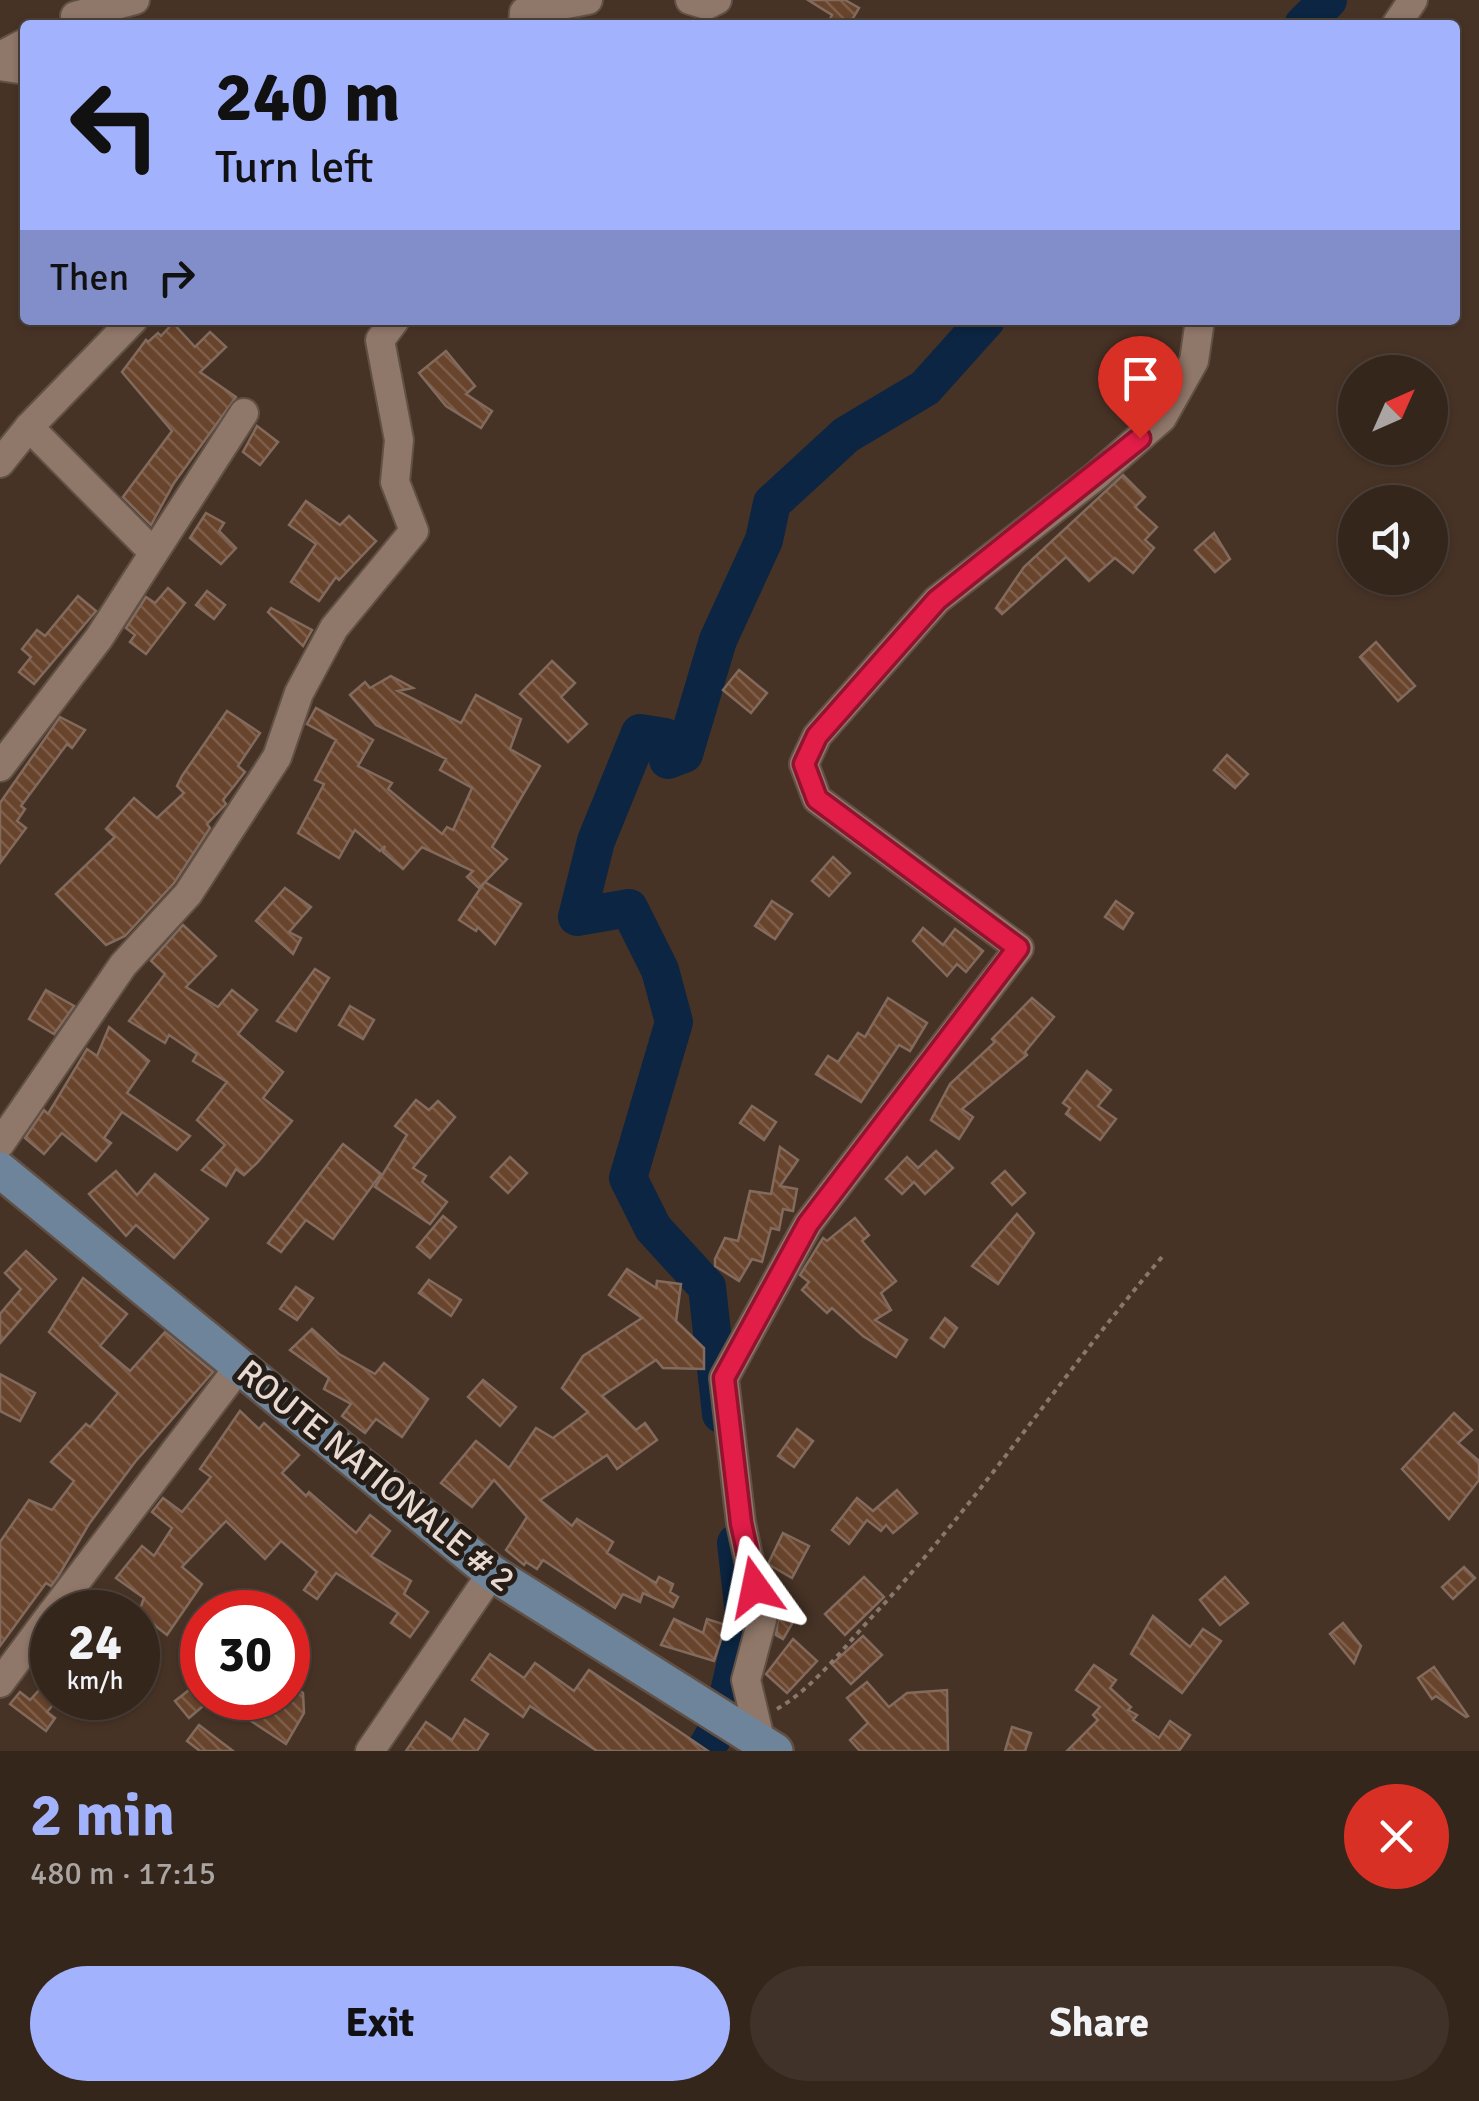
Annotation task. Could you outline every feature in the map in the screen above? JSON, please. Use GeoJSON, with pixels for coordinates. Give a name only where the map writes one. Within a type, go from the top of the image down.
{"type":"FeatureCollection","features":[{"type":"Feature","properties":{"kind":"main road","name":"ROUTE NATIONALE # 2"},"geometry":{"type":"LineString","coordinates":[[0,1170],[492,1573],[711,1714],[760,1738]]}},
{"type":"Feature","properties":{"kind":"street"},"geometry":{"type":"LineString","coordinates":[[74,14],[135,0]]}},
{"type":"Feature","properties":{"kind":"street"},"geometry":{"type":"LineString","coordinates":[[522,12],[588,0]]}},
{"type":"Feature","properties":{"kind":"street"},"geometry":{"type":"LineString","coordinates":[[690,0],[707,5],[717,0]]}},
{"type":"Feature","properties":{"kind":"street"},"geometry":{"type":"LineString","coordinates":[[0,464],[29,427],[129,325]]}},
{"type":"Feature","properties":{"kind":"street"},"geometry":{"type":"LineString","coordinates":[[0,1144],[50,1078],[122,965],[188,894],[277,758],[299,693],[334,628],[414,531],[395,482],[399,440],[380,340],[391,325]]}},
{"type":"Feature","properties":{"kind":"street"},"geometry":{"type":"LineString","coordinates":[[760,1738],[746,1680],[762,1620],[741,1523],[724,1378],[808,1224],[1018,948],[817,799],[804,764],[817,736],[937,600],[1096,476],[1162,418],[1194,361],[1199,325]]}},
{"type":"Feature","properties":{"kind":"street"},"geometry":{"type":"LineString","coordinates":[[0,768],[99,638],[244,413]]}},
{"type":"Feature","properties":{"kind":"street"},"geometry":{"type":"LineString","coordinates":[[29,427],[152,551]]}},
{"type":"Feature","properties":{"kind":"street"},"geometry":{"type":"LineString","coordinates":[[70,1590],[239,1367]]}},
{"type":"Feature","properties":{"kind":"street"},"geometry":{"type":"LineString","coordinates":[[370,1751],[492,1573]]}},
{"type":"Feature","properties":{"kind":"street"},"geometry":{"type":"LineString","coordinates":[[0,1682],[30,1643]]}},
{"type":"Feature","properties":{"kind":"path"},"geometry":{"type":"LineString","coordinates":[[760,1738],[922,1564],[1047,1398],[1162,1257]]}},
{"type":"Feature","properties":{"kind":"building"},"geometry":{"type":"Polygon","coordinates":[[[808,0],[845,0],[859,8],[852,20],[830,20],[832,15],[808,0]]]}},
{"type":"Feature","properties":{"kind":"building"},"geometry":{"type":"Polygon","coordinates":[[[175,325],[195,347],[210,332],[226,347],[200,372],[236,397],[174,483],[151,525],[123,497],[172,431],[122,372],[146,340],[158,333],[161,336],[175,325]]]}},
{"type":"Feature","properties":{"kind":"building"},"geometry":{"type":"Polygon","coordinates":[[[446,351],[475,386],[466,394],[492,411],[481,428],[446,406],[419,373],[446,351]]]}},
{"type":"Feature","properties":{"kind":"building"},"geometry":{"type":"Polygon","coordinates":[[[1153,355],[1170,368],[1160,383],[1142,369],[1153,355]]]}},
{"type":"Feature","properties":{"kind":"building"},"geometry":{"type":"Polygon","coordinates":[[[1121,383],[1137,402],[1123,414],[1106,395],[1121,383]]]}},
{"type":"Feature","properties":{"kind":"building"},"geometry":{"type":"Polygon","coordinates":[[[257,426],[278,442],[260,465],[243,452],[257,426]]]}},
{"type":"Feature","properties":{"kind":"building"},"geometry":{"type":"Polygon","coordinates":[[[1123,475],[1145,497],[1135,507],[1157,527],[1145,540],[1154,548],[1133,573],[1115,558],[1089,581],[1066,557],[1002,614],[996,608],[1024,567],[1123,475]]]}},
{"type":"Feature","properties":{"kind":"building"},"geometry":{"type":"Polygon","coordinates":[[[306,501],[340,525],[349,516],[376,541],[339,580],[336,577],[319,601],[291,582],[316,544],[289,525],[306,501]]]}},
{"type":"Feature","properties":{"kind":"building"},"geometry":{"type":"Polygon","coordinates":[[[206,513],[224,523],[219,531],[236,548],[221,564],[190,538],[206,513]]]}},
{"type":"Feature","properties":{"kind":"building"},"geometry":{"type":"Polygon","coordinates":[[[1214,533],[1230,559],[1215,572],[1195,550],[1214,533]]]}},
{"type":"Feature","properties":{"kind":"building"},"geometry":{"type":"Polygon","coordinates":[[[168,588],[185,603],[146,654],[130,642],[135,635],[126,628],[146,597],[155,603],[168,588]]]}},
{"type":"Feature","properties":{"kind":"building"},"geometry":{"type":"Polygon","coordinates":[[[207,591],[225,605],[214,619],[196,605],[207,591]]]}},
{"type":"Feature","properties":{"kind":"building"},"geometry":{"type":"Polygon","coordinates":[[[78,596],[96,611],[34,684],[19,672],[31,657],[22,649],[37,630],[45,636],[78,596]]]}},
{"type":"Feature","properties":{"kind":"building"},"geometry":{"type":"Polygon","coordinates":[[[271,608],[312,630],[303,646],[268,612],[271,608]]]}},
{"type":"Feature","properties":{"kind":"building"},"geometry":{"type":"Polygon","coordinates":[[[1376,642],[1415,686],[1398,701],[1360,657],[1376,642]]]}},
{"type":"Feature","properties":{"kind":"building"},"geometry":{"type":"Polygon","coordinates":[[[552,661],[575,683],[561,697],[587,724],[568,742],[520,694],[552,661]]]}},
{"type":"Feature","properties":{"kind":"building"},"geometry":{"type":"Polygon","coordinates":[[[739,670],[767,693],[751,713],[723,690],[739,670]]]}},
{"type":"Feature","properties":{"kind":"building"},"geometry":{"type":"Polygon","coordinates":[[[391,676],[413,688],[398,691],[461,723],[476,695],[521,719],[510,749],[540,766],[492,847],[507,859],[485,882],[521,904],[495,944],[478,927],[476,931],[459,920],[484,883],[479,888],[467,877],[473,871],[422,847],[403,869],[383,852],[385,846],[380,851],[355,830],[339,858],[298,833],[324,784],[315,780],[336,740],[307,724],[316,708],[373,740],[358,766],[392,783],[388,789],[442,834],[447,827],[453,830],[472,788],[440,770],[446,759],[376,725],[350,695],[365,682],[370,688],[391,676]]]}},
{"type":"Feature","properties":{"kind":"building"},"geometry":{"type":"Polygon","coordinates":[[[227,711],[260,733],[238,766],[245,772],[223,800],[226,804],[207,824],[210,828],[174,883],[125,936],[106,945],[56,894],[115,837],[106,829],[134,798],[157,818],[184,793],[177,786],[182,776],[227,711]]]}},
{"type":"Feature","properties":{"kind":"building"},"geometry":{"type":"Polygon","coordinates":[[[60,717],[85,730],[72,748],[67,744],[21,806],[25,809],[17,821],[26,828],[0,863],[0,803],[60,717]]]}},
{"type":"Feature","properties":{"kind":"building"},"geometry":{"type":"Polygon","coordinates":[[[1227,755],[1248,774],[1235,788],[1214,770],[1227,755]]]}},
{"type":"Feature","properties":{"kind":"building"},"geometry":{"type":"Polygon","coordinates":[[[833,857],[850,873],[829,896],[812,881],[833,857]]]}},
{"type":"Feature","properties":{"kind":"building"},"geometry":{"type":"Polygon","coordinates":[[[285,888],[311,907],[289,932],[301,938],[293,954],[256,921],[285,888]]]}},
{"type":"Feature","properties":{"kind":"building"},"geometry":{"type":"Polygon","coordinates":[[[772,901],[792,914],[775,939],[755,926],[772,901]]]}},
{"type":"Feature","properties":{"kind":"building"},"geometry":{"type":"Polygon","coordinates":[[[1116,901],[1133,913],[1123,929],[1105,917],[1116,901]]]}},
{"type":"Feature","properties":{"kind":"building"},"geometry":{"type":"Polygon","coordinates":[[[183,925],[216,956],[186,987],[218,1007],[232,990],[257,1010],[238,1034],[283,1072],[263,1098],[292,1121],[258,1162],[244,1175],[236,1169],[226,1186],[202,1170],[225,1145],[197,1120],[227,1082],[193,1061],[197,1054],[169,1035],[165,1043],[129,1021],[165,974],[151,961],[183,925]]]}},
{"type":"Feature","properties":{"kind":"building"},"geometry":{"type":"Polygon","coordinates":[[[923,928],[943,945],[955,929],[983,951],[966,972],[957,964],[947,976],[913,941],[923,928]]]}},
{"type":"Feature","properties":{"kind":"building"},"geometry":{"type":"Polygon","coordinates":[[[315,969],[329,978],[296,1031],[277,1021],[315,969]]]}},
{"type":"Feature","properties":{"kind":"building"},"geometry":{"type":"Polygon","coordinates":[[[46,990],[74,1006],[54,1034],[29,1019],[46,990]]]}},
{"type":"Feature","properties":{"kind":"building"},"geometry":{"type":"Polygon","coordinates":[[[888,998],[927,1023],[910,1051],[899,1045],[861,1102],[816,1074],[828,1056],[838,1062],[858,1033],[865,1037],[888,998]]]}},
{"type":"Feature","properties":{"kind":"building"},"geometry":{"type":"Polygon","coordinates":[[[1032,998],[1054,1017],[1025,1052],[1027,1055],[962,1109],[973,1117],[959,1139],[931,1120],[950,1084],[995,1042],[992,1039],[1032,998]]]}},
{"type":"Feature","properties":{"kind":"building"},"geometry":{"type":"Polygon","coordinates":[[[350,1006],[374,1020],[363,1039],[339,1025],[350,1006]]]}},
{"type":"Feature","properties":{"kind":"building"},"geometry":{"type":"Polygon","coordinates":[[[109,1027],[149,1061],[127,1093],[190,1136],[177,1150],[122,1112],[104,1138],[111,1143],[96,1161],[62,1133],[44,1154],[25,1138],[44,1110],[48,1114],[87,1049],[97,1056],[109,1027]]]}},
{"type":"Feature","properties":{"kind":"building"},"geometry":{"type":"Polygon","coordinates":[[[1087,1071],[1111,1090],[1098,1106],[1116,1119],[1100,1140],[1066,1114],[1070,1108],[1063,1103],[1087,1071]]]}},
{"type":"Feature","properties":{"kind":"building"},"geometry":{"type":"Polygon","coordinates":[[[416,1100],[429,1110],[438,1101],[455,1117],[413,1168],[426,1176],[422,1182],[447,1202],[430,1224],[375,1187],[407,1135],[395,1126],[416,1100]]]}},
{"type":"Feature","properties":{"kind":"building"},"geometry":{"type":"Polygon","coordinates":[[[752,1106],[776,1122],[764,1140],[740,1123],[752,1106]]]}},
{"type":"Feature","properties":{"kind":"building"},"geometry":{"type":"Polygon","coordinates":[[[343,1144],[381,1174],[333,1239],[306,1220],[281,1252],[268,1243],[343,1144]]]}},
{"type":"Feature","properties":{"kind":"building"},"geometry":{"type":"Polygon","coordinates":[[[780,1147],[798,1160],[780,1186],[797,1189],[793,1211],[783,1209],[779,1230],[771,1228],[762,1262],[752,1259],[739,1281],[715,1266],[715,1259],[725,1238],[738,1241],[750,1191],[771,1194],[780,1147]]]}},
{"type":"Feature","properties":{"kind":"building"},"geometry":{"type":"Polygon","coordinates":[[[936,1151],[953,1168],[925,1194],[914,1182],[902,1194],[886,1179],[907,1157],[918,1168],[936,1151]]]}},
{"type":"Feature","properties":{"kind":"building"},"geometry":{"type":"Polygon","coordinates":[[[510,1157],[527,1173],[508,1193],[491,1177],[510,1157]]]}},
{"type":"Feature","properties":{"kind":"building"},"geometry":{"type":"Polygon","coordinates":[[[116,1171],[137,1195],[155,1174],[208,1219],[174,1258],[136,1225],[126,1236],[89,1194],[116,1171]]]}},
{"type":"Feature","properties":{"kind":"building"},"geometry":{"type":"Polygon","coordinates":[[[1005,1171],[1025,1193],[1012,1205],[992,1183],[1005,1171]]]}},
{"type":"Feature","properties":{"kind":"building"},"geometry":{"type":"Polygon","coordinates":[[[1017,1214],[1034,1233],[998,1284],[972,1266],[1017,1214]]]}},
{"type":"Feature","properties":{"kind":"building"},"geometry":{"type":"Polygon","coordinates":[[[443,1216],[456,1227],[430,1258],[417,1247],[443,1216]]]}},
{"type":"Feature","properties":{"kind":"building"},"geometry":{"type":"Polygon","coordinates":[[[855,1218],[869,1235],[862,1241],[896,1281],[881,1293],[891,1310],[875,1320],[907,1340],[896,1357],[863,1336],[832,1308],[827,1313],[802,1290],[809,1282],[800,1275],[823,1238],[827,1241],[855,1218]]]}},
{"type":"Feature","properties":{"kind":"building"},"geometry":{"type":"Polygon","coordinates":[[[26,1251],[56,1279],[0,1343],[0,1314],[21,1289],[5,1273],[26,1251]]]}},
{"type":"Feature","properties":{"kind":"building"},"geometry":{"type":"Polygon","coordinates":[[[627,1269],[656,1288],[657,1281],[681,1284],[676,1321],[704,1348],[704,1369],[663,1368],[656,1360],[602,1396],[636,1430],[645,1423],[657,1440],[617,1469],[607,1455],[540,1500],[572,1526],[577,1519],[613,1542],[607,1553],[656,1583],[659,1577],[673,1584],[670,1592],[678,1597],[673,1607],[643,1593],[640,1602],[623,1594],[615,1608],[543,1560],[537,1569],[526,1562],[524,1565],[506,1550],[527,1517],[494,1480],[472,1507],[441,1483],[476,1441],[509,1468],[536,1428],[553,1438],[588,1412],[562,1388],[583,1356],[642,1318],[609,1295],[627,1269]]]}},
{"type":"Feature","properties":{"kind":"building"},"geometry":{"type":"Polygon","coordinates":[[[83,1278],[127,1314],[100,1346],[130,1371],[165,1332],[213,1372],[135,1462],[89,1524],[51,1586],[46,1583],[41,1590],[30,1590],[30,1605],[0,1646],[0,1542],[29,1500],[52,1510],[74,1481],[51,1462],[86,1424],[90,1427],[118,1393],[49,1332],[83,1278]]]}},
{"type":"Feature","properties":{"kind":"building"},"geometry":{"type":"Polygon","coordinates":[[[429,1280],[461,1300],[451,1316],[419,1293],[429,1280]]]}},
{"type":"Feature","properties":{"kind":"building"},"geometry":{"type":"Polygon","coordinates":[[[296,1287],[313,1298],[297,1320],[280,1309],[296,1287]]]}},
{"type":"Feature","properties":{"kind":"building"},"geometry":{"type":"Polygon","coordinates":[[[945,1318],[957,1328],[944,1347],[931,1338],[945,1318]]]}},
{"type":"Feature","properties":{"kind":"building"},"geometry":{"type":"Polygon","coordinates":[[[312,1329],[339,1354],[375,1374],[384,1363],[428,1399],[402,1437],[376,1419],[365,1433],[342,1416],[351,1404],[324,1389],[329,1378],[290,1350],[312,1329]]]}},
{"type":"Feature","properties":{"kind":"building"},"geometry":{"type":"Polygon","coordinates":[[[0,1374],[35,1393],[20,1421],[0,1411],[0,1374]]]}},
{"type":"Feature","properties":{"kind":"building"},"geometry":{"type":"Polygon","coordinates":[[[483,1380],[516,1407],[500,1426],[468,1397],[483,1380]]]}},
{"type":"Feature","properties":{"kind":"building"},"geometry":{"type":"Polygon","coordinates":[[[240,1411],[259,1429],[264,1423],[299,1455],[282,1473],[306,1496],[309,1492],[356,1533],[370,1515],[390,1531],[371,1556],[411,1581],[404,1594],[428,1612],[410,1637],[391,1623],[398,1613],[336,1573],[317,1599],[310,1590],[304,1590],[317,1572],[281,1541],[265,1559],[226,1521],[182,1567],[202,1584],[198,1590],[180,1590],[180,1616],[167,1635],[160,1630],[160,1590],[133,1590],[116,1578],[142,1546],[154,1556],[172,1528],[152,1512],[163,1498],[182,1512],[211,1477],[200,1469],[240,1411]]]}},
{"type":"Feature","properties":{"kind":"building"},"geometry":{"type":"Polygon","coordinates":[[[1454,1413],[1472,1430],[1458,1443],[1479,1461],[1479,1480],[1449,1519],[1402,1469],[1454,1413]]]}},
{"type":"Feature","properties":{"kind":"building"},"geometry":{"type":"Polygon","coordinates":[[[797,1429],[813,1441],[794,1467],[778,1456],[797,1429]]]}},
{"type":"Feature","properties":{"kind":"building"},"geometry":{"type":"Polygon","coordinates":[[[897,1490],[917,1513],[893,1533],[886,1525],[881,1531],[867,1520],[849,1544],[832,1530],[857,1498],[873,1511],[897,1490]]]}},
{"type":"Feature","properties":{"kind":"building"},"geometry":{"type":"Polygon","coordinates":[[[783,1533],[809,1546],[792,1578],[768,1564],[783,1533]]]}},
{"type":"Feature","properties":{"kind":"building"},"geometry":{"type":"Polygon","coordinates":[[[1464,1567],[1475,1578],[1453,1599],[1442,1587],[1464,1567]]]}},
{"type":"Feature","properties":{"kind":"building"},"geometry":{"type":"Polygon","coordinates":[[[864,1577],[884,1597],[845,1635],[825,1614],[864,1577]]]}},
{"type":"Feature","properties":{"kind":"building"},"geometry":{"type":"Polygon","coordinates":[[[1225,1577],[1248,1603],[1220,1625],[1200,1600],[1225,1577]]]}},
{"type":"Feature","properties":{"kind":"building"},"geometry":{"type":"Polygon","coordinates":[[[780,1601],[799,1612],[783,1639],[776,1635],[780,1601]]]}},
{"type":"Feature","properties":{"kind":"building"},"geometry":{"type":"Polygon","coordinates":[[[1153,1616],[1190,1647],[1203,1629],[1221,1641],[1182,1693],[1131,1654],[1153,1616]]]}},
{"type":"Feature","properties":{"kind":"building"},"geometry":{"type":"Polygon","coordinates":[[[674,1619],[703,1633],[707,1619],[726,1625],[714,1661],[661,1645],[674,1619]]]}},
{"type":"Feature","properties":{"kind":"building"},"geometry":{"type":"Polygon","coordinates":[[[1343,1623],[1361,1646],[1354,1663],[1330,1634],[1343,1623]]]}},
{"type":"Feature","properties":{"kind":"building"},"geometry":{"type":"Polygon","coordinates":[[[863,1636],[882,1655],[851,1684],[832,1664],[863,1636]]]}},
{"type":"Feature","properties":{"kind":"building"},"geometry":{"type":"Polygon","coordinates":[[[793,1639],[817,1661],[787,1693],[766,1674],[793,1639]]]}},
{"type":"Feature","properties":{"kind":"building"},"geometry":{"type":"Polygon","coordinates":[[[490,1654],[524,1678],[535,1663],[574,1691],[589,1670],[708,1751],[597,1751],[530,1706],[523,1717],[472,1680],[490,1654]]]}},
{"type":"Feature","properties":{"kind":"building"},"geometry":{"type":"Polygon","coordinates":[[[1094,1665],[1116,1680],[1110,1688],[1137,1715],[1133,1720],[1159,1738],[1170,1721],[1190,1735],[1179,1751],[1067,1751],[1098,1720],[1093,1715],[1100,1707],[1076,1690],[1094,1665]]]}},
{"type":"Feature","properties":{"kind":"building"},"geometry":{"type":"Polygon","coordinates":[[[1434,1667],[1468,1716],[1436,1696],[1432,1699],[1418,1678],[1434,1667]]]}},
{"type":"Feature","properties":{"kind":"building"},"geometry":{"type":"Polygon","coordinates":[[[867,1682],[889,1707],[907,1693],[947,1690],[948,1751],[860,1751],[850,1740],[868,1723],[847,1698],[867,1682]]]}},
{"type":"Feature","properties":{"kind":"building"},"geometry":{"type":"Polygon","coordinates":[[[20,1692],[30,1700],[30,1719],[10,1704],[20,1692]]]}},
{"type":"Feature","properties":{"kind":"building"},"geometry":{"type":"Polygon","coordinates":[[[465,1719],[488,1734],[477,1751],[406,1751],[426,1722],[452,1740],[465,1719]]]}},
{"type":"Feature","properties":{"kind":"building"},"geometry":{"type":"Polygon","coordinates":[[[31,1720],[54,1720],[46,1731],[31,1720]]]}},
{"type":"Feature","properties":{"kind":"building"},"geometry":{"type":"Polygon","coordinates":[[[250,1720],[300,1720],[286,1744],[250,1720]]]}},
{"type":"Feature","properties":{"kind":"building"},"geometry":{"type":"Polygon","coordinates":[[[199,1725],[233,1751],[200,1751],[187,1741],[199,1725]]]}},
{"type":"Feature","properties":{"kind":"building"},"geometry":{"type":"Polygon","coordinates":[[[1012,1727],[1031,1733],[1025,1751],[1005,1751],[1012,1727]]]}},
{"type":"Feature","properties":{"kind":"waterway"},"geometry":{"type":"LineString","coordinates":[[1308,20],[1328,0]]}},
{"type":"Feature","properties":{"kind":"waterway"},"geometry":{"type":"LineString","coordinates":[[721,1414],[707,1287],[653,1228],[628,1178],[674,1022],[660,970],[629,908],[577,917],[596,841],[640,733],[665,737],[668,760],[684,754],[718,640],[764,540],[772,503],[846,435],[925,388],[982,325]]}},
{"type":"Feature","properties":{"kind":"waterway"},"geometry":{"type":"LineString","coordinates":[[705,1751],[723,1719],[745,1622],[736,1543]]}},
{"type":"Feature","properties":{"kind":"route"},"geometry":{"type":"LineString","coordinates":[[755,1587],[741,1523],[724,1378],[808,1224],[1018,948],[817,799],[804,764],[817,736],[937,600],[1140,438]]}}]}
